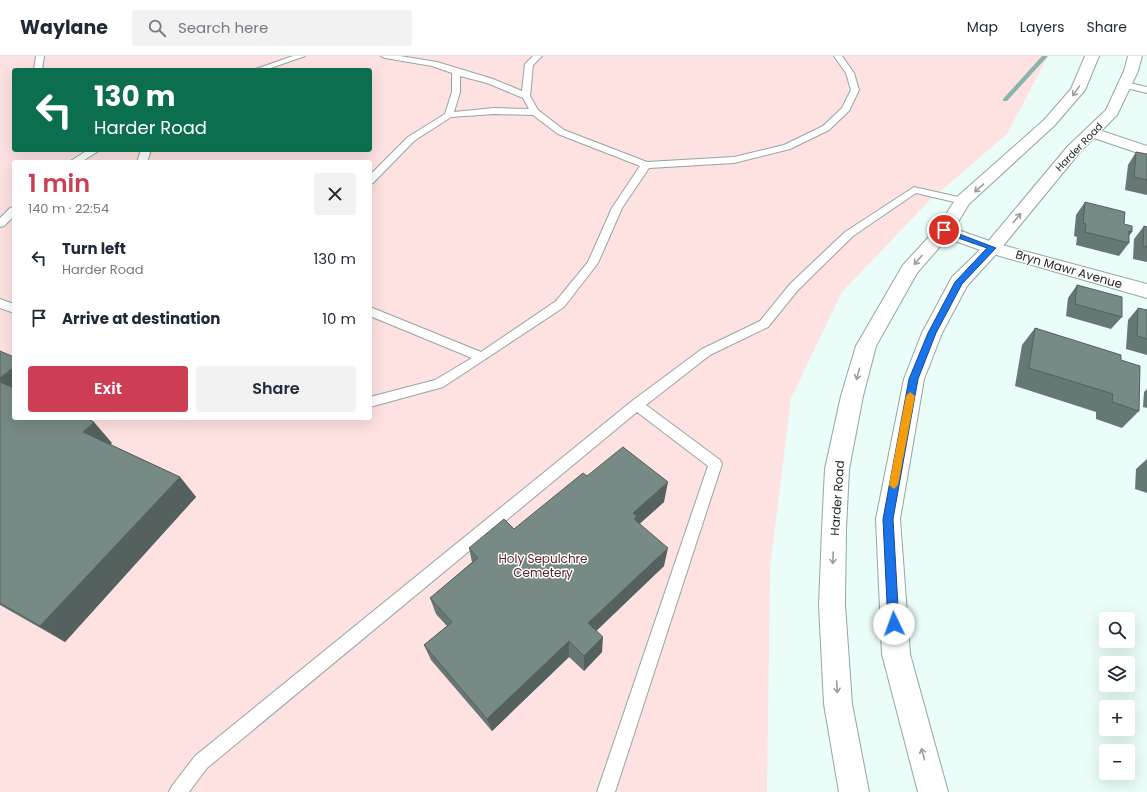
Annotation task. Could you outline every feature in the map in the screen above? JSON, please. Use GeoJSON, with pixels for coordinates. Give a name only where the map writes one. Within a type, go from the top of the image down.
{"type":"FeatureCollection","features":[{"type":"Feature","properties":{"kind":"street","name":"Harder Road"},"geometry":{"type":"LineString","coordinates":[[854,792],[838,704],[832,605],[837,470],[852,396],[866,346],[910,269],[944,230],[963,201],[1049,123],[1078,90],[1092,56]]}},
{"type":"Feature","properties":{"kind":"street","name":"Harder Road"},"geometry":{"type":"LineString","coordinates":[[933,792],[896,654],[888,519],[914,379],[932,333],[959,282],[992,248],[1074,149],[1093,133],[1112,112],[1125,85],[1135,56]]}},
{"type":"Feature","properties":{"kind":"street"},"geometry":{"type":"LineString","coordinates":[[1093,133],[1147,151]]}},
{"type":"Feature","properties":{"kind":"street"},"geometry":{"type":"LineString","coordinates":[[944,230],[992,248]]}},
{"type":"Feature","properties":{"kind":"street","name":"Bryn Mawr Avenue"},"geometry":{"type":"LineString","coordinates":[[992,248],[1147,292]]}},
{"type":"Feature","properties":{"kind":"lane"},"geometry":{"type":"LineString","coordinates":[[38,68],[40,56]]}},
{"type":"Feature","properties":{"kind":"lane"},"geometry":{"type":"LineString","coordinates":[[264,68],[302,56]]}},
{"type":"Feature","properties":{"kind":"lane"},"geometry":{"type":"LineString","coordinates":[[385,56],[434,64],[490,82],[526,96]]}},
{"type":"Feature","properties":{"kind":"lane"},"geometry":{"type":"LineString","coordinates":[[538,56],[529,64],[526,96],[535,112],[561,132],[646,165],[734,160],[787,147],[826,128],[846,109],[855,90],[850,72],[838,56]]}},
{"type":"Feature","properties":{"kind":"lane"},"geometry":{"type":"LineString","coordinates":[[449,115],[456,92],[456,72]]}},
{"type":"Feature","properties":{"kind":"lane"},"geometry":{"type":"LineString","coordinates":[[1125,85],[1147,90]]}},
{"type":"Feature","properties":{"kind":"lane"},"geometry":{"type":"LineString","coordinates":[[372,179],[411,139],[449,115],[494,112],[535,112]]}},
{"type":"Feature","properties":{"kind":"lane"},"geometry":{"type":"LineString","coordinates":[[78,160],[92,152]]}},
{"type":"Feature","properties":{"kind":"lane"},"geometry":{"type":"LineString","coordinates":[[372,401],[439,384],[560,304],[593,263],[617,208],[646,165]]}},
{"type":"Feature","properties":{"kind":"lane"},"geometry":{"type":"LineString","coordinates":[[178,792],[201,762],[637,405],[706,352],[764,324],[794,287],[849,234],[914,190],[963,201]]}},
{"type":"Feature","properties":{"kind":"lane"},"geometry":{"type":"LineString","coordinates":[[0,224],[12,212]]}},
{"type":"Feature","properties":{"kind":"lane"},"geometry":{"type":"LineString","coordinates":[[0,303],[12,308]]}},
{"type":"Feature","properties":{"kind":"lane"},"geometry":{"type":"LineString","coordinates":[[372,312],[482,357]]}},
{"type":"Feature","properties":{"kind":"lane"},"geometry":{"type":"LineString","coordinates":[[606,792],[715,464],[637,405]]}},
{"type":"Feature","properties":{"kind":"green space","name":"Holy Sepulchre Cemetery"},"geometry":{"type":"Polygon","coordinates":[[[0,56],[1048,56],[1007,134],[929,201],[842,292],[791,398],[770,569],[767,792],[0,792],[0,56]]]}},
{"type":"Feature","properties":{"kind":"building"},"geometry":{"type":"Polygon","coordinates":[[[1136,152],[1147,154],[1147,180],[1134,177],[1136,152]]]}},
{"type":"Feature","properties":{"kind":"building"},"geometry":{"type":"Polygon","coordinates":[[[1085,202],[1125,212],[1124,224],[1132,226],[1132,232],[1129,231],[1129,243],[1085,232],[1086,224],[1083,223],[1085,202]]]}},
{"type":"Feature","properties":{"kind":"building"},"geometry":{"type":"Polygon","coordinates":[[[1144,226],[1147,227],[1147,247],[1143,246],[1144,226]]]}},
{"type":"Feature","properties":{"kind":"building"},"geometry":{"type":"Polygon","coordinates":[[[1077,285],[1122,297],[1122,317],[1075,304],[1077,285]]]}},
{"type":"Feature","properties":{"kind":"building"},"geometry":{"type":"Polygon","coordinates":[[[1138,308],[1147,310],[1147,339],[1137,336],[1138,308]]]}},
{"type":"Feature","properties":{"kind":"building"},"geometry":{"type":"Polygon","coordinates":[[[1035,328],[1121,355],[1121,360],[1140,366],[1139,411],[1112,402],[1113,394],[1029,368],[1035,328]]]}},
{"type":"Feature","properties":{"kind":"building"},"geometry":{"type":"Polygon","coordinates":[[[0,351],[12,356],[12,369],[0,378],[0,351]]]}},
{"type":"Feature","properties":{"kind":"building"},"geometry":{"type":"Polygon","coordinates":[[[0,382],[12,387],[12,420],[90,420],[94,422],[83,432],[180,477],[40,626],[0,603],[0,382]]]}},
{"type":"Feature","properties":{"kind":"building"},"geometry":{"type":"Polygon","coordinates":[[[623,447],[668,482],[633,513],[637,516],[634,519],[668,548],[588,623],[603,637],[584,656],[569,641],[487,719],[424,645],[452,622],[430,598],[478,558],[469,548],[504,519],[514,529],[583,473],[587,476],[623,447]]]}},
{"type":"Feature","properties":{"kind":"waterway"},"geometry":{"type":"LineString","coordinates":[[1005,100],[1045,56]]}},
{"type":"Feature","properties":{"kind":"slow traffic"},"geometry":{"type":"LineString","coordinates":[[894,485],[910,396]]}},
{"type":"Feature","properties":{"kind":"route"},"geometry":{"type":"LineString","coordinates":[[894,624],[888,519],[914,379],[932,333],[959,282],[992,248],[944,230]]}}]}
